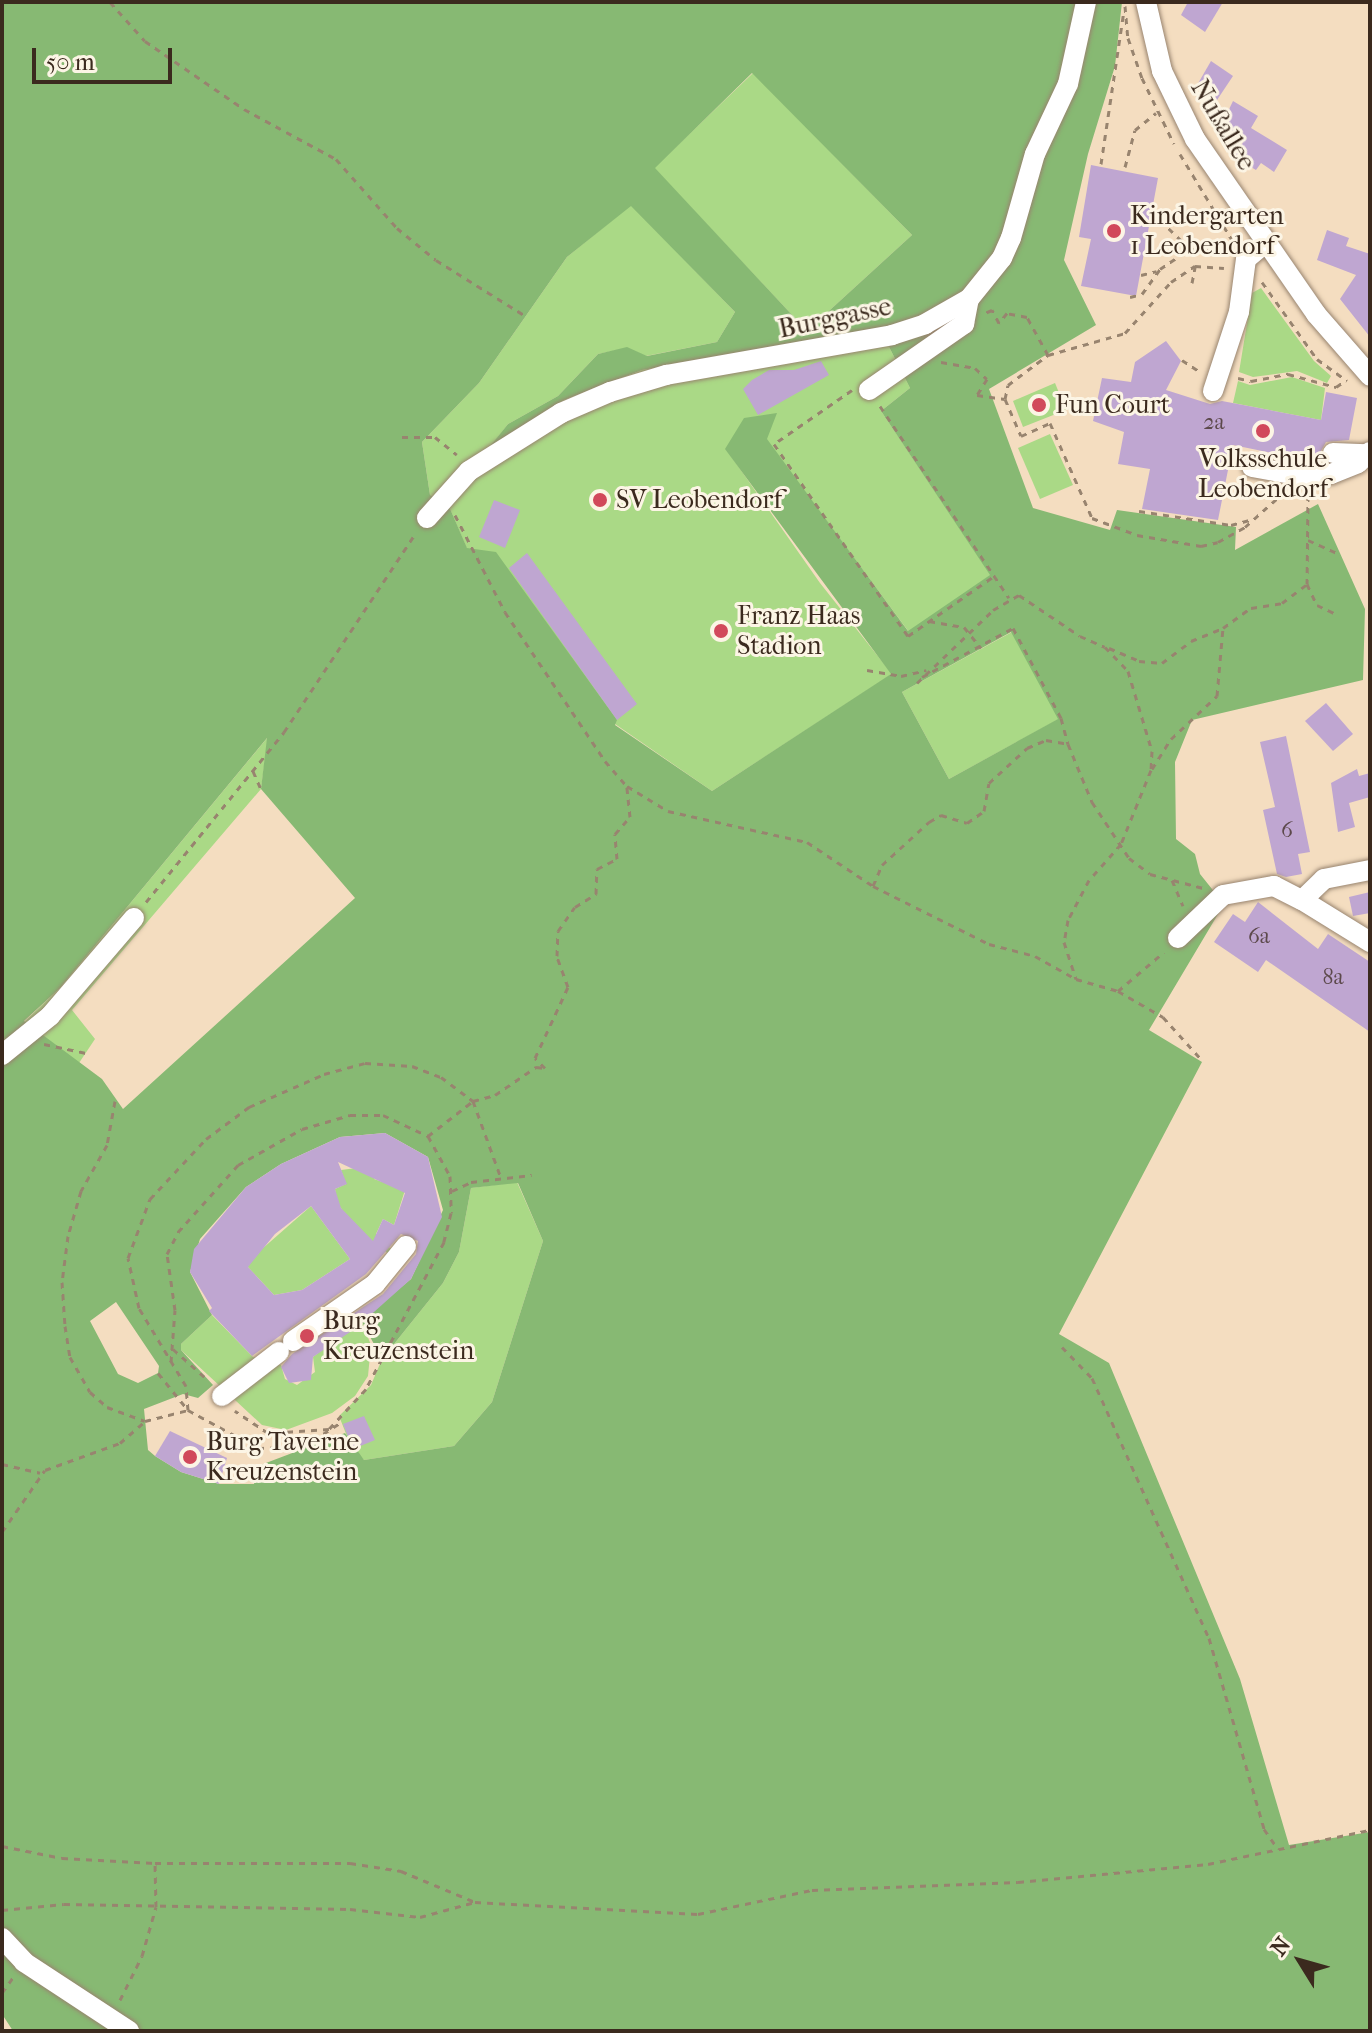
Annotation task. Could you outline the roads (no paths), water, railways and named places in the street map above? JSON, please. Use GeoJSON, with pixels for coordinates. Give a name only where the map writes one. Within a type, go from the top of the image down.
{"type":"FeatureCollection","features":[{"type":"Feature","properties":{"kind":"street","name":"Burggasse"},"geometry":{"type":"LineString","coordinates":[[427,518],[469,471],[561,413],[610,392],[666,375],[892,335],[925,324],[969,299],[1002,258],[1011,238],[1035,154],[1068,84],[1086,2]]}},
{"type":"Feature","properties":{"kind":"street","name":"Nußallee"},"geometry":{"type":"LineString","coordinates":[[1146,2],[1155,51],[1195,139],[1316,314],[1367,373]]}},
{"type":"Feature","properties":{"kind":"street"},"geometry":{"type":"LineString","coordinates":[[1214,387],[1239,312],[1237,264],[1266,242]]}},
{"type":"Feature","properties":{"kind":"street"},"geometry":{"type":"LineString","coordinates":[[869,390],[964,324],[969,299]]}},
{"type":"Feature","properties":{"kind":"street"},"geometry":{"type":"LineString","coordinates":[[1333,453],[1368,453]]}},
{"type":"Feature","properties":{"kind":"street"},"geometry":{"type":"LineString","coordinates":[[1252,467],[1306,476],[1344,470],[1368,453]]}},
{"type":"Feature","properties":{"kind":"street"},"geometry":{"type":"LineString","coordinates":[[1302,900],[1324,879],[1370,870]]}},
{"type":"Feature","properties":{"kind":"street"},"geometry":{"type":"LineString","coordinates":[[1184,931],[1223,895],[1274,886],[1370,942]]}},
{"type":"Feature","properties":{"kind":"street"},"geometry":{"type":"LineString","coordinates":[[2,1055],[67,997],[134,918]]}},
{"type":"Feature","properties":{"kind":"street"},"geometry":{"type":"LineString","coordinates":[[223,1394],[375,1284],[406,1246]]}},
{"type":"Feature","properties":{"kind":"street"},"geometry":{"type":"LineString","coordinates":[[2,1938],[24,1962],[129,2031]]}},
{"type":"Feature","properties":{"kind":"place","name":"Kindergarten 1 Leobendorf"},"geometry":{"type":"Point","coordinates":[1114,231]}},
{"type":"Feature","properties":{"kind":"place","name":"Fun Court"},"geometry":{"type":"Point","coordinates":[1039,405]}},
{"type":"Feature","properties":{"kind":"place","name":"Volksschule Leobendorf"},"geometry":{"type":"Point","coordinates":[1263,431]}},
{"type":"Feature","properties":{"kind":"place","name":"SV Leobendorf"},"geometry":{"type":"Point","coordinates":[600,500]}},
{"type":"Feature","properties":{"kind":"place","name":"Franz Haas Stadion"},"geometry":{"type":"Point","coordinates":[721,631]}},
{"type":"Feature","properties":{"kind":"place","name":"Burg Kreuzenstein"},"geometry":{"type":"Point","coordinates":[307,1336]}},
{"type":"Feature","properties":{"kind":"place","name":"Burg Taverne Kreuzenstein"},"geometry":{"type":"Point","coordinates":[190,1457]}}]}
